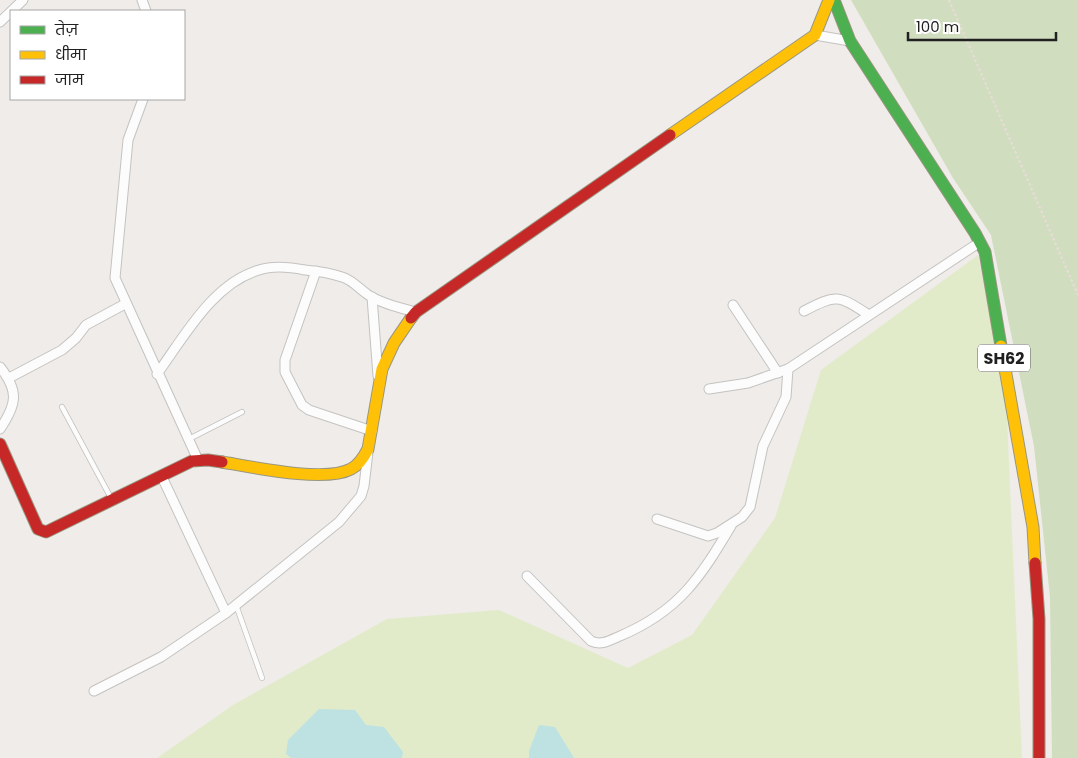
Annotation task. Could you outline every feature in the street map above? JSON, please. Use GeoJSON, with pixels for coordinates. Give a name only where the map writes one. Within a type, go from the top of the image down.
{"type":"FeatureCollection","features":[{"type":"Feature","properties":{"kind":"street"},"geometry":{"type":"LineString","coordinates":[[13,10],[23,0]]}},
{"type":"Feature","properties":{"kind":"street"},"geometry":{"type":"LineString","coordinates":[[378,379],[396,341],[416,312],[815,35],[829,0]]}},
{"type":"Feature","properties":{"kind":"street","name":"SH62"},"geometry":{"type":"LineString","coordinates":[[834,0],[850,41],[985,252],[1033,527],[1039,619],[1039,758]]}},
{"type":"Feature","properties":{"kind":"street"},"geometry":{"type":"LineString","coordinates":[[0,22],[10,12]]}},
{"type":"Feature","properties":{"kind":"street"},"geometry":{"type":"LineString","coordinates":[[815,35],[850,41]]}},
{"type":"Feature","properties":{"kind":"street"},"geometry":{"type":"LineString","coordinates":[[143,100],[128,140],[114,268],[116,285],[198,460]]}},
{"type":"Feature","properties":{"kind":"street"},"geometry":{"type":"LineString","coordinates":[[709,389],[748,383],[788,369],[980,242]]}},
{"type":"Feature","properties":{"kind":"street"},"geometry":{"type":"LineString","coordinates":[[157,374],[207,307],[237,280],[252,272],[271,268],[316,271],[346,278],[372,297],[416,312]]}},
{"type":"Feature","properties":{"kind":"street"},"geometry":{"type":"LineString","coordinates":[[316,271],[285,360],[285,372],[298,400],[309,410],[372,431]]}},
{"type":"Feature","properties":{"kind":"street"},"geometry":{"type":"LineString","coordinates":[[0,444],[34,521],[41,532],[51,530],[198,460],[329,475],[355,467],[365,457],[368,448],[372,431],[378,379],[372,297]]}},
{"type":"Feature","properties":{"kind":"street"},"geometry":{"type":"LineString","coordinates":[[804,311],[825,300],[841,298],[868,315]]}},
{"type":"Feature","properties":{"kind":"street"},"geometry":{"type":"LineString","coordinates":[[9,378],[62,350],[76,338],[86,325],[125,304]]}},
{"type":"Feature","properties":{"kind":"street"},"geometry":{"type":"LineString","coordinates":[[733,305],[778,373]]}},
{"type":"Feature","properties":{"kind":"street"},"geometry":{"type":"LineString","coordinates":[[0,367],[13,385],[14,403],[0,428]]}},
{"type":"Feature","properties":{"kind":"street"},"geometry":{"type":"LineString","coordinates":[[656,519],[708,536],[742,517],[750,507],[762,446],[786,397],[788,369]]}},
{"type":"Feature","properties":{"kind":"street"},"geometry":{"type":"LineString","coordinates":[[94,691],[161,657],[226,613],[339,522],[357,504],[364,486],[368,448]]}},
{"type":"Feature","properties":{"kind":"street"},"geometry":{"type":"LineString","coordinates":[[162,477],[226,613]]}},
{"type":"Feature","properties":{"kind":"street"},"geometry":{"type":"LineString","coordinates":[[527,576],[591,641],[602,643],[642,626],[675,601],[701,576],[734,523]]}},
{"type":"Feature","properties":{"kind":"lane"},"geometry":{"type":"LineString","coordinates":[[62,407],[112,501]]}},
{"type":"Feature","properties":{"kind":"lane"},"geometry":{"type":"LineString","coordinates":[[188,439],[242,412]]}},
{"type":"Feature","properties":{"kind":"lane"},"geometry":{"type":"LineString","coordinates":[[236,605],[262,678]]}},
{"type":"Feature","properties":{"kind":"path"},"geometry":{"type":"LineString","coordinates":[[949,0],[1078,296]]}},
{"type":"Feature","properties":{"kind":"green space"},"geometry":{"type":"Polygon","coordinates":[[[851,0],[1078,0],[1078,758],[1052,758],[1050,597],[1034,446],[991,235],[953,178],[851,0]]]}},
{"type":"Feature","properties":{"kind":"green space"},"geometry":{"type":"Polygon","coordinates":[[[978,255],[1006,395],[1022,758],[157,758],[233,705],[387,619],[499,610],[628,668],[692,635],[775,518],[821,370],[978,255]]]}},
{"type":"Feature","properties":{"kind":"water"},"geometry":{"type":"Polygon","coordinates":[[[319,709],[355,710],[366,725],[384,727],[403,752],[402,758],[291,758],[286,754],[288,740],[319,709]]]}},
{"type":"Feature","properties":{"kind":"water"},"geometry":{"type":"Polygon","coordinates":[[[539,725],[555,727],[574,758],[529,758],[529,751],[539,725]]]}},
{"type":"Feature","properties":{"kind":"traffic: fast"},"geometry":{"type":"LineString","coordinates":[[834,0],[850,41],[975,233],[985,252],[1001,346]]}},
{"type":"Feature","properties":{"kind":"traffic: slow"},"geometry":{"type":"LineString","coordinates":[[670,135],[815,35],[829,0]]}},
{"type":"Feature","properties":{"kind":"traffic: slow"},"geometry":{"type":"LineString","coordinates":[[222,462],[288,473],[324,475],[339,473],[354,467],[368,449],[382,369],[394,343],[411,318]]}},
{"type":"Feature","properties":{"kind":"traffic: slow"},"geometry":{"type":"LineString","coordinates":[[1001,346],[1033,527],[1035,563]]}},
{"type":"Feature","properties":{"kind":"traffic: jam"},"geometry":{"type":"LineString","coordinates":[[411,318],[416,312],[670,135]]}},
{"type":"Feature","properties":{"kind":"traffic: jam"},"geometry":{"type":"LineString","coordinates":[[0,444],[38,529],[46,532],[192,461],[208,460],[222,462]]}},
{"type":"Feature","properties":{"kind":"traffic: jam"},"geometry":{"type":"LineString","coordinates":[[1035,563],[1039,619],[1039,758]]}}]}
